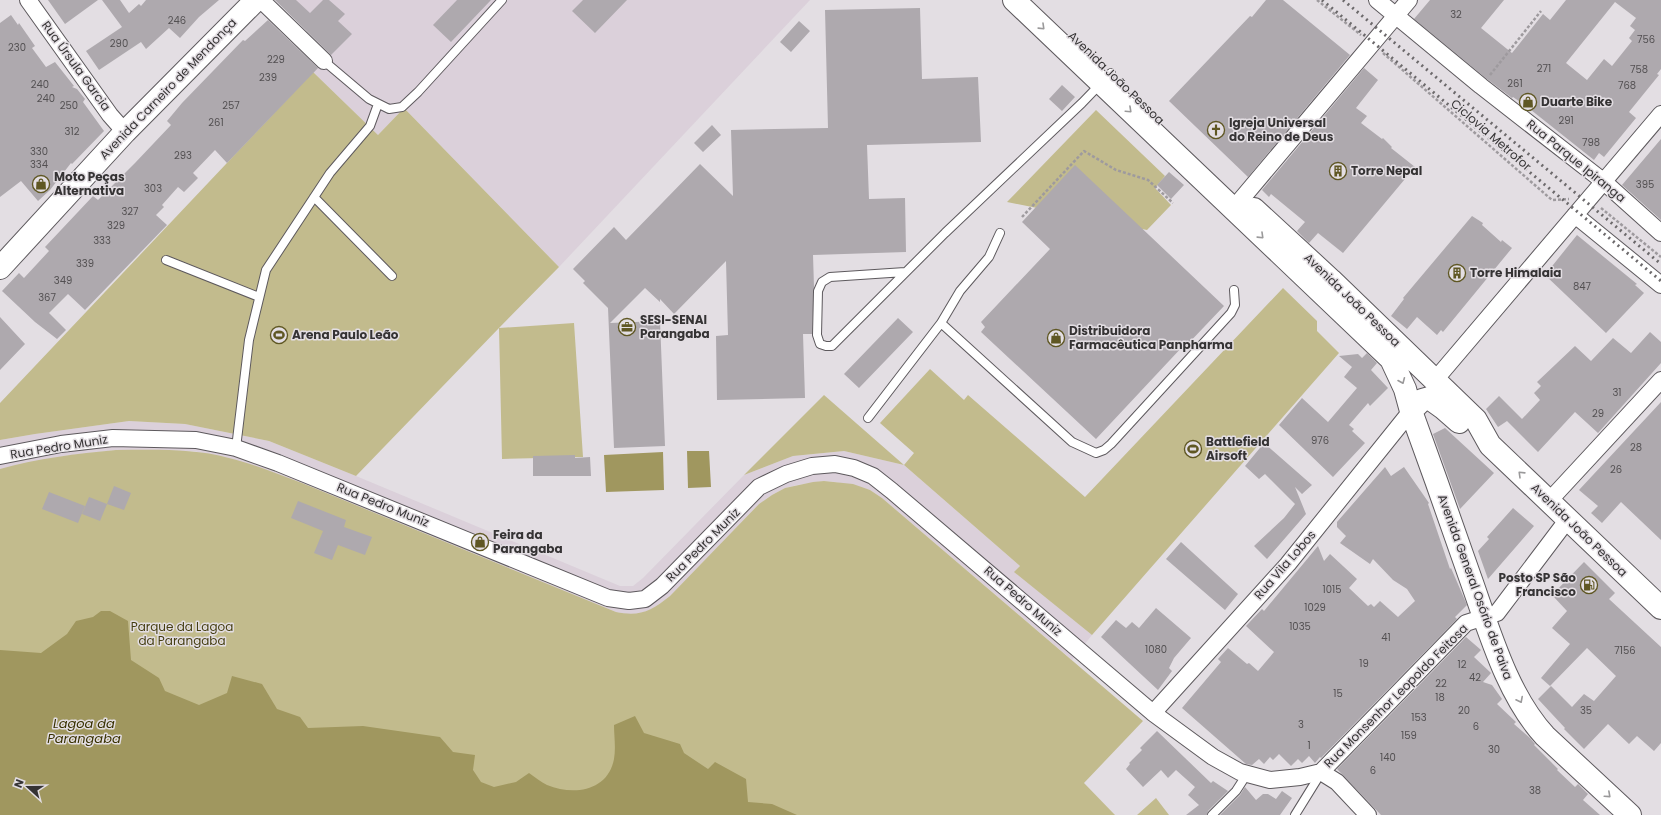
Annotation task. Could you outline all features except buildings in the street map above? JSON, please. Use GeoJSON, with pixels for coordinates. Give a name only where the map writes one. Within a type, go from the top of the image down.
{"type":"FeatureCollection","features":[{"type":"Feature","properties":{"kind":"main road","name":"Avenida Carneiro de Mendonça"},"geometry":{"type":"LineString","coordinates":[[0,268],[125,132],[256,0]]}},
{"type":"Feature","properties":{"kind":"main road","name":"Avenida João Pessoa"},"geometry":{"type":"LineString","coordinates":[[1014,0],[1106,78],[1238,203],[1381,349]]}},
{"type":"Feature","properties":{"kind":"main road","name":"Avenida João Pessoa"},"geometry":{"type":"LineString","coordinates":[[1034,0],[1106,78]]}},
{"type":"Feature","properties":{"kind":"main road","name":"Avenida João Pessoa"},"geometry":{"type":"LineString","coordinates":[[1238,203],[1331,280],[1436,380],[1476,420],[1490,445],[1661,608]]}},
{"type":"Feature","properties":{"kind":"main road","name":"Avenida General Osório de Paiva"},"geometry":{"type":"LineString","coordinates":[[1381,349],[1391,359],[1405,389],[1411,411],[1484,617],[1506,674],[1524,708],[1537,727],[1592,781],[1630,815]]}},
{"type":"Feature","properties":{"kind":"main road"},"geometry":{"type":"LineString","coordinates":[[1411,411],[1422,400],[1429,398],[1443,408],[1468,431],[1490,445]]}},
{"type":"Feature","properties":{"kind":"street","name":"Rua Úrsula Garcia"},"geometry":{"type":"LineString","coordinates":[[28,0],[110,115],[125,132]]}},
{"type":"Feature","properties":{"kind":"street"},"geometry":{"type":"LineString","coordinates":[[261,0],[324,61]]}},
{"type":"Feature","properties":{"kind":"street","name":"Rua Parque Ipiranga"},"geometry":{"type":"LineString","coordinates":[[1377,0],[1481,86],[1603,181],[1661,233]]}},
{"type":"Feature","properties":{"kind":"street"},"geometry":{"type":"LineString","coordinates":[[1238,203],[1409,0]]}},
{"type":"Feature","properties":{"kind":"street"},"geometry":{"type":"LineString","coordinates":[[1436,380],[1661,114]]}},
{"type":"Feature","properties":{"kind":"street"},"geometry":{"type":"LineString","coordinates":[[1575,215],[1661,285]]}},
{"type":"Feature","properties":{"kind":"street"},"geometry":{"type":"LineString","coordinates":[[1549,501],[1661,380]]}},
{"type":"Feature","properties":{"kind":"street","name":"Rua Vila Lobos"},"geometry":{"type":"LineString","coordinates":[[1153,713],[1288,564],[1411,411]]}},
{"type":"Feature","properties":{"kind":"street","name":"Rua Pedro Muniz"},"geometry":{"type":"LineString","coordinates":[[0,456],[61,444],[113,438],[196,440],[236,448],[285,466],[608,598],[629,601],[645,599],[662,586],[759,487],[786,474],[812,466],[835,464],[854,468],[873,476],[892,491],[1153,713],[1213,757],[1240,772],[1270,780],[1300,777],[1321,772]]}},
{"type":"Feature","properties":{"kind":"street","name":"Rua Monsenhor Leopoldo Feitosa"},"geometry":{"type":"LineString","coordinates":[[1321,772],[1466,623],[1497,613],[1568,519]]}},
{"type":"Feature","properties":{"kind":"street"},"geometry":{"type":"LineString","coordinates":[[1321,772],[1336,782],[1368,815]]}},
{"type":"Feature","properties":{"kind":"lane"},"geometry":{"type":"LineString","coordinates":[[324,61],[369,99],[389,109],[402,107],[418,92],[502,0]]}},
{"type":"Feature","properties":{"kind":"lane"},"geometry":{"type":"LineString","coordinates":[[905,272],[830,277],[822,282],[818,291],[817,335],[820,344],[832,346],[905,272],[1106,78]]}},
{"type":"Feature","properties":{"kind":"lane"},"geometry":{"type":"LineString","coordinates":[[236,448],[249,340],[266,270],[330,173],[370,126],[378,104]]}},
{"type":"Feature","properties":{"kind":"lane"},"geometry":{"type":"LineString","coordinates":[[314,197],[392,276]]}},
{"type":"Feature","properties":{"kind":"lane"},"geometry":{"type":"LineString","coordinates":[[868,418],[941,323],[960,291],[989,257],[1000,233]]}},
{"type":"Feature","properties":{"kind":"lane"},"geometry":{"type":"LineString","coordinates":[[166,260],[259,297]]}},
{"type":"Feature","properties":{"kind":"lane"},"geometry":{"type":"LineString","coordinates":[[941,323],[1072,442],[1096,453],[1104,450],[1111,444],[1231,313],[1235,305],[1234,290]]}},
{"type":"Feature","properties":{"kind":"lane"},"geometry":{"type":"LineString","coordinates":[[1295,815],[1321,772]]}},
{"type":"Feature","properties":{"kind":"lane"},"geometry":{"type":"LineString","coordinates":[[1212,815],[1236,791],[1247,774]]}},
{"type":"Feature","properties":{"kind":"path","name":"Ciclovia Metrofor"},"geometry":{"type":"LineString","coordinates":[[1317,0],[1373,44],[1552,200],[1589,198]]}},
{"type":"Feature","properties":{"kind":"path"},"geometry":{"type":"LineString","coordinates":[[1481,86],[1541,11]]}},
{"type":"Feature","properties":{"kind":"path"},"geometry":{"type":"LineString","coordinates":[[1022,217],[1084,151],[1116,170],[1148,180],[1173,203]]}},
{"type":"Feature","properties":{"kind":"path"},"geometry":{"type":"LineString","coordinates":[[1589,198],[1661,257]]}},
{"type":"Feature","properties":{"kind":"shaded area"},"geometry":{"type":"Polygon","coordinates":[[[294,0],[810,0],[559,267],[404,108],[378,135],[313,72],[339,45],[294,0]]]}},
{"type":"Feature","properties":{"kind":"shaded area","name":"Feira da Parangaba"},"geometry":{"type":"Polygon","coordinates":[[[129,421],[185,424],[269,441],[620,586],[633,586],[643,578],[744,475],[793,456],[844,451],[904,465],[1020,566],[1015,572],[1092,635],[1072,660],[882,498],[870,490],[836,482],[824,481],[797,485],[785,488],[772,495],[759,504],[670,596],[654,608],[640,614],[627,614],[616,612],[302,483],[229,458],[193,451],[116,450],[64,456],[0,470],[0,440],[129,421]]]}},
{"type":"Feature","properties":{"kind":"green space","name":"Arena Paulo Leão"},"geometry":{"type":"Polygon","coordinates":[[[313,72],[378,135],[404,108],[559,267],[356,476],[269,441],[185,424],[129,421],[0,440],[0,403],[313,72]]]}},
{"type":"Feature","properties":{"kind":"green space"},"geometry":{"type":"Polygon","coordinates":[[[1096,110],[1165,176],[1155,188],[1171,205],[1147,230],[1007,202],[1096,110]]]}},
{"type":"Feature","properties":{"kind":"green space","name":"Battlefield Airsoft"},"geometry":{"type":"Polygon","coordinates":[[[1283,288],[1317,321],[1317,331],[1339,353],[1092,635],[1014,572],[1020,566],[904,465],[914,453],[880,423],[930,369],[964,400],[968,395],[1085,497],[1283,288]]]}},
{"type":"Feature","properties":{"kind":"green space"},"geometry":{"type":"Polygon","coordinates":[[[574,323],[583,457],[502,459],[499,328],[574,323]]]}},
{"type":"Feature","properties":{"kind":"green space"},"geometry":{"type":"Polygon","coordinates":[[[824,395],[904,465],[844,451],[793,456],[744,475],[824,395]]]}},
{"type":"Feature","properties":{"kind":"green space","name":"Parque da Lagoa da Parangaba"},"geometry":{"type":"Polygon","coordinates":[[[116,450],[187,451],[215,455],[248,463],[302,483],[616,612],[632,614],[645,612],[657,606],[670,596],[759,504],[785,488],[824,481],[853,484],[870,490],[882,498],[1143,721],[1084,783],[1115,815],[0,815],[0,469],[43,459],[116,450]]]}},
{"type":"Feature","properties":{"kind":"green space"},"geometry":{"type":"Polygon","coordinates":[[[1156,798],[1169,815],[1137,815],[1156,798]]]}},
{"type":"Feature","properties":{"kind":"water"},"geometry":{"type":"Polygon","coordinates":[[[687,451],[709,451],[711,487],[688,488],[687,451]]]}},
{"type":"Feature","properties":{"kind":"water"},"geometry":{"type":"Polygon","coordinates":[[[663,452],[664,490],[606,492],[604,455],[663,452]]]}},
{"type":"Feature","properties":{"kind":"water","name":"Lagoa da Parangaba"},"geometry":{"type":"Polygon","coordinates":[[[101,611],[110,611],[128,621],[131,660],[159,678],[165,691],[199,705],[227,693],[232,676],[262,684],[277,709],[300,717],[308,728],[363,726],[440,737],[453,752],[475,755],[473,770],[481,782],[494,787],[516,782],[529,773],[547,785],[568,790],[588,788],[605,778],[611,770],[614,759],[614,725],[635,716],[644,733],[680,744],[684,753],[708,769],[715,762],[746,779],[748,802],[772,804],[797,815],[0,815],[0,650],[41,653],[67,634],[76,621],[93,617],[101,611]]]}},
{"type":"Feature","properties":{"kind":"railway"},"geometry":{"type":"LineString","coordinates":[[1322,0],[1661,281]]}},
{"type":"Feature","properties":{"kind":"railway"},"geometry":{"type":"LineString","coordinates":[[1343,0],[1661,264]]}},
{"type":"Feature","properties":{"kind":"place","name":"Duarte Bike"},"geometry":{"type":"Point","coordinates":[1528,102]}},
{"type":"Feature","properties":{"kind":"place","name":"Igreja Universal do Reino de Deus"},"geometry":{"type":"Point","coordinates":[1216,130]}},
{"type":"Feature","properties":{"kind":"place","name":"Torre Nepal"},"geometry":{"type":"Point","coordinates":[1338,171]}},
{"type":"Feature","properties":{"kind":"place","name":"Moto Peças Alternativa"},"geometry":{"type":"Point","coordinates":[41,184]}},
{"type":"Feature","properties":{"kind":"place","name":"Torre Himalaia"},"geometry":{"type":"Point","coordinates":[1457,273]}},
{"type":"Feature","properties":{"kind":"place","name":"SESI-SENAI Parangaba"},"geometry":{"type":"Point","coordinates":[627,327]}},
{"type":"Feature","properties":{"kind":"place","name":"Arena Paulo Leão"},"geometry":{"type":"Point","coordinates":[279,335]}},
{"type":"Feature","properties":{"kind":"place","name":"Distribuidora Farmacêutica Panpharma"},"geometry":{"type":"Point","coordinates":[1056,338]}},
{"type":"Feature","properties":{"kind":"place","name":"Battlefield Airsoft"},"geometry":{"type":"Point","coordinates":[1193,449]}},
{"type":"Feature","properties":{"kind":"place","name":"Feira da Parangaba"},"geometry":{"type":"Point","coordinates":[480,542]}},
{"type":"Feature","properties":{"kind":"place","name":"Posto SP São Francisco"},"geometry":{"type":"Point","coordinates":[1589,585]}}]}
